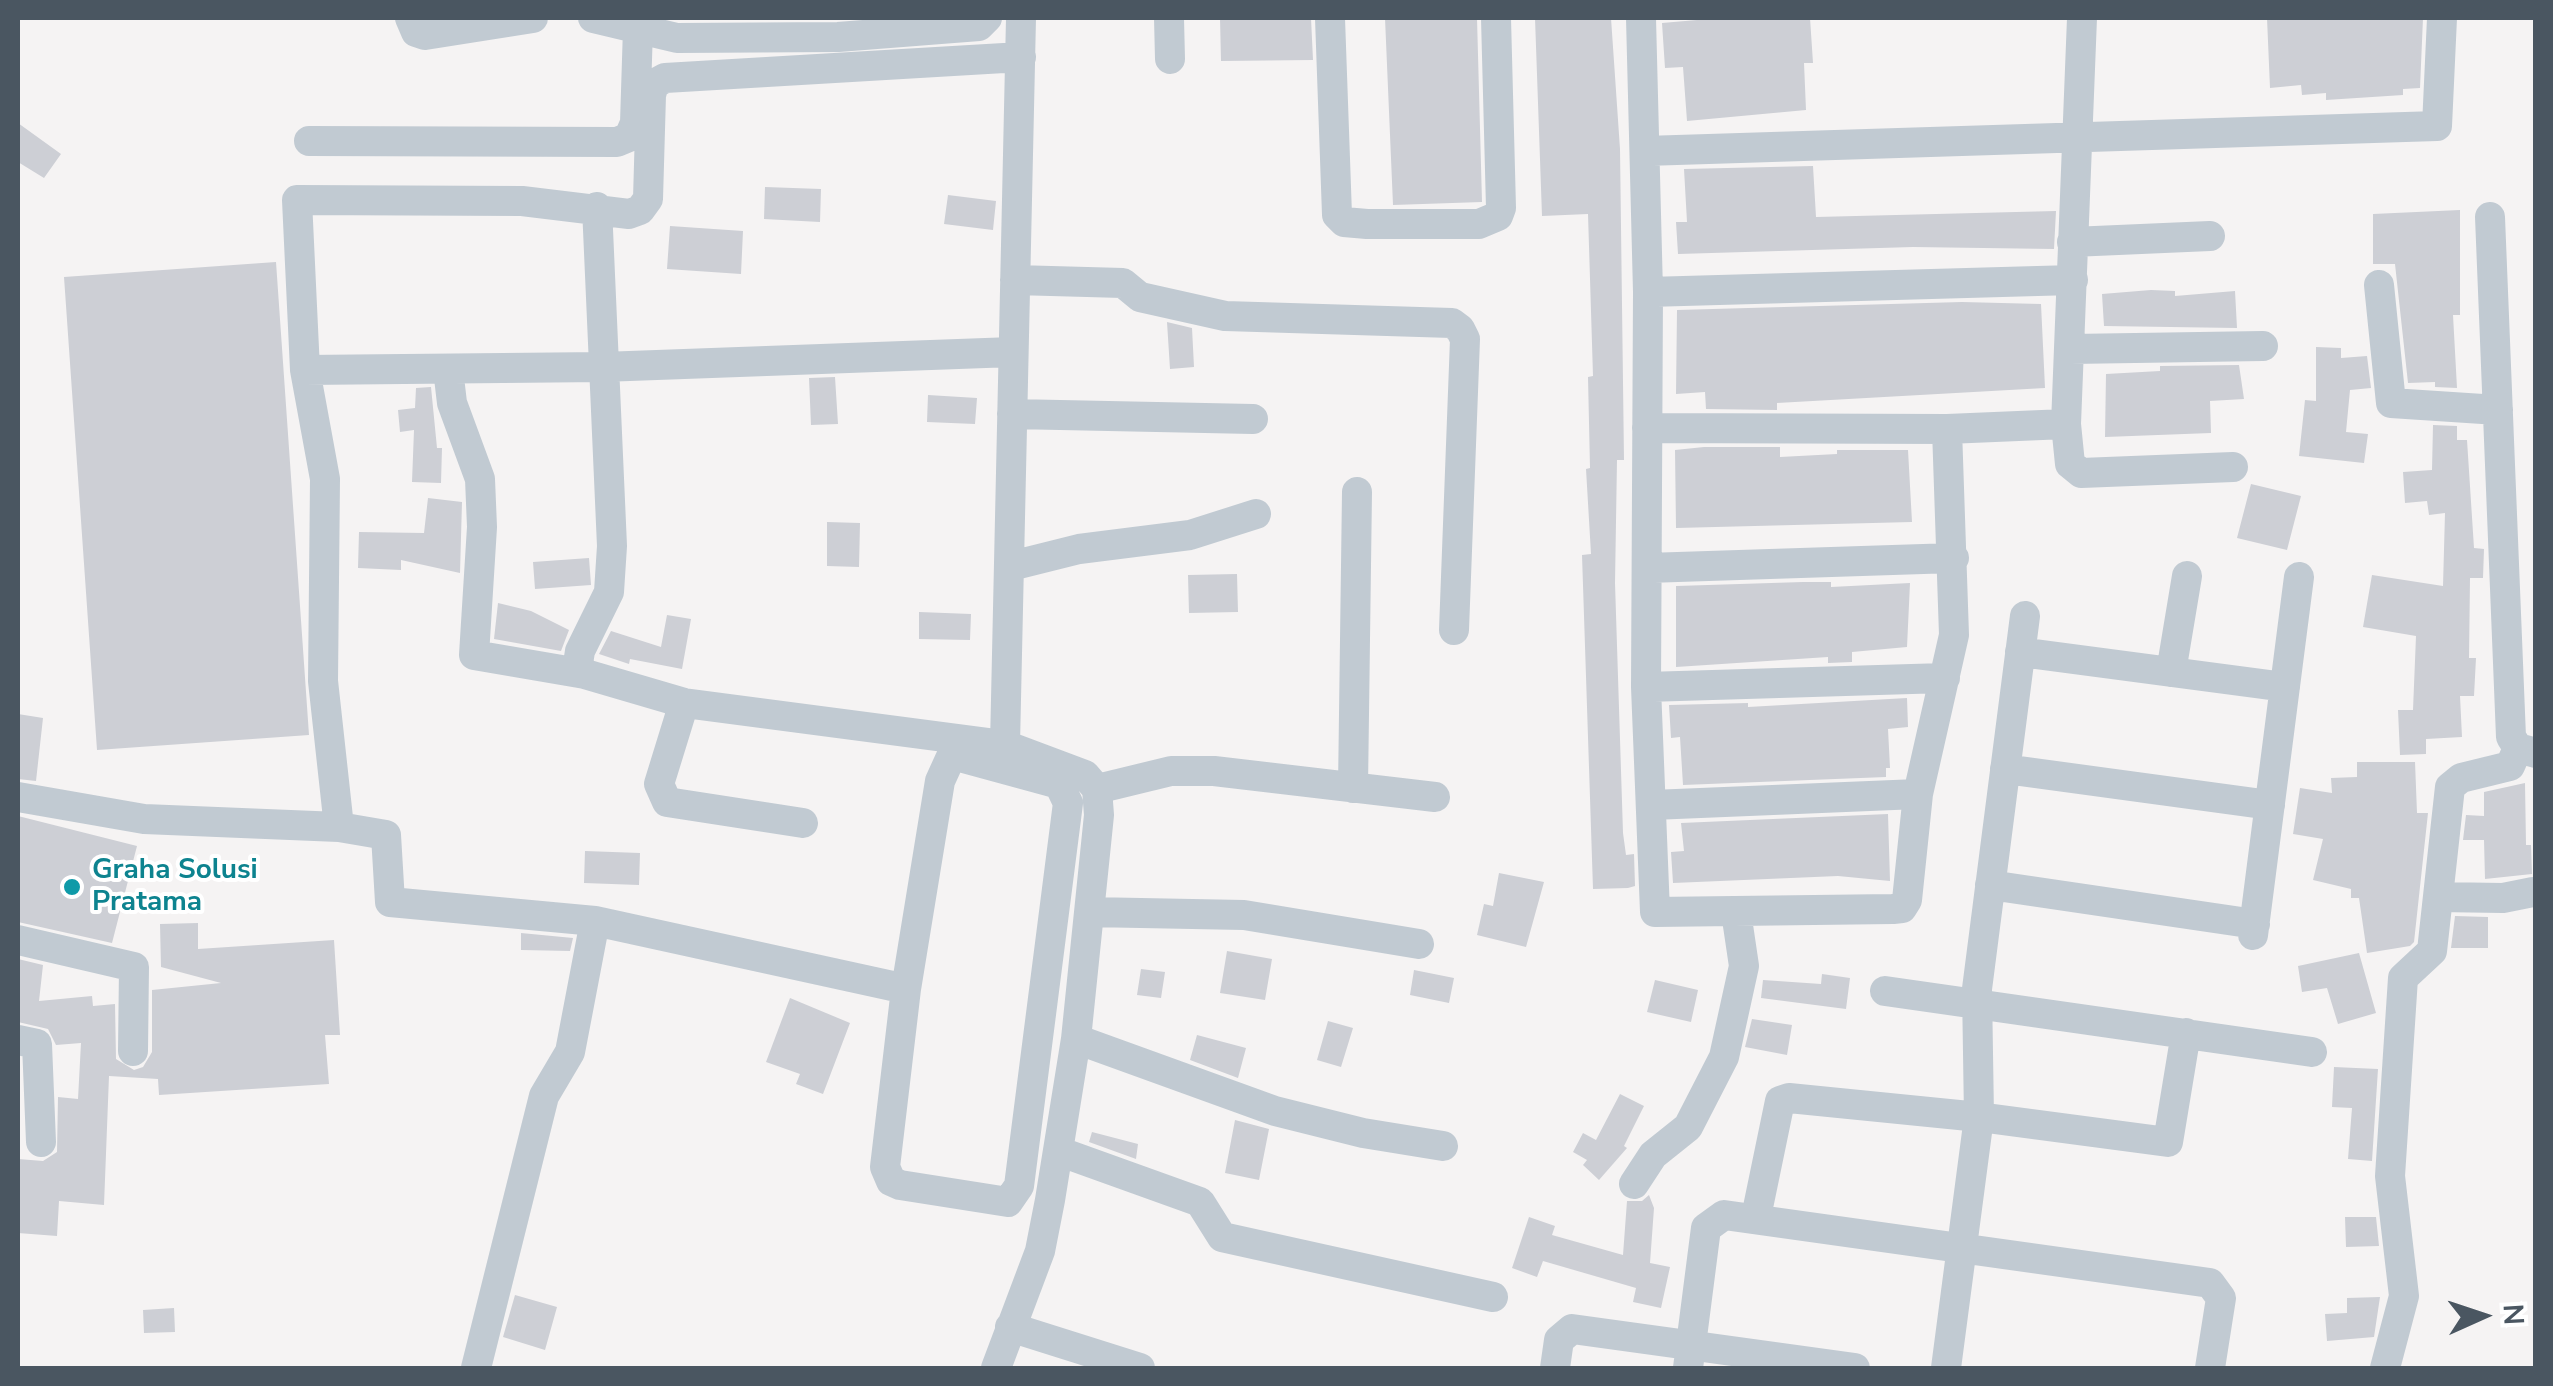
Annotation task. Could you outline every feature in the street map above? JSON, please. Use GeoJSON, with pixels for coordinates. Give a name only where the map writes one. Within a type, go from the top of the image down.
{"type":"FeatureCollection","features":[{"type":"Feature","properties":{"kind":"street"},"geometry":{"type":"LineString","coordinates":[[410,18],[416,32],[425,35],[533,18]]}},
{"type":"Feature","properties":{"kind":"street"},"geometry":{"type":"LineString","coordinates":[[592,18],[638,28],[838,37],[979,26],[987,18]]}},
{"type":"Feature","properties":{"kind":"street"},"geometry":{"type":"LineString","coordinates":[[1003,755],[1011,566],[1021,18]]}},
{"type":"Feature","properties":{"kind":"street"},"geometry":{"type":"LineString","coordinates":[[1169,18],[1170,60]]}},
{"type":"Feature","properties":{"kind":"street"},"geometry":{"type":"LineString","coordinates":[[1330,18],[1337,215],[1353,224],[1479,224],[1491,221],[1501,208],[1496,18]]}},
{"type":"Feature","properties":{"kind":"street"},"geometry":{"type":"LineString","coordinates":[[1641,18],[1648,292],[1646,687],[1655,912],[1902,908],[1907,900],[1918,794],[1957,606],[1947,429]]}},
{"type":"Feature","properties":{"kind":"street"},"geometry":{"type":"LineString","coordinates":[[2082,18],[2074,135],[2073,280],[2066,424],[2074,472],[2232,467]]}},
{"type":"Feature","properties":{"kind":"street"},"geometry":{"type":"LineString","coordinates":[[1645,151],[2437,126],[2442,18]]}},
{"type":"Feature","properties":{"kind":"street"},"geometry":{"type":"LineString","coordinates":[[309,140],[617,142],[629,137],[635,124],[638,28]]}},
{"type":"Feature","properties":{"kind":"street"},"geometry":{"type":"LineString","coordinates":[[339,827],[323,681],[325,479],[305,370],[297,200],[522,201],[628,214],[640,210],[648,200],[651,95],[654,84],[664,78],[1020,57]]}},
{"type":"Feature","properties":{"kind":"street"},"geometry":{"type":"LineString","coordinates":[[585,674],[578,664],[580,652],[608,592],[612,558],[596,208]]}},
{"type":"Feature","properties":{"kind":"street"},"geometry":{"type":"LineString","coordinates":[[2385,1368],[2404,1296],[2390,1176],[2403,978],[2430,957],[2450,787],[2461,778],[2510,766],[2527,751],[2511,737],[2490,217]]}},
{"type":"Feature","properties":{"kind":"street"},"geometry":{"type":"LineString","coordinates":[[2072,242],[2210,236]]}},
{"type":"Feature","properties":{"kind":"street"},"geometry":{"type":"LineString","coordinates":[[1015,280],[1122,284],[1140,298],[1226,316],[1452,323],[1460,328],[1465,339],[1454,630]]}},
{"type":"Feature","properties":{"kind":"street"},"geometry":{"type":"LineString","coordinates":[[1648,292],[2073,280]]}},
{"type":"Feature","properties":{"kind":"street"},"geometry":{"type":"LineString","coordinates":[[2379,285],[2391,404],[2498,410]]}},
{"type":"Feature","properties":{"kind":"street"},"geometry":{"type":"LineString","coordinates":[[2071,349],[2263,346]]}},
{"type":"Feature","properties":{"kind":"street"},"geometry":{"type":"LineString","coordinates":[[305,370],[602,367],[1013,352]]}},
{"type":"Feature","properties":{"kind":"street"},"geometry":{"type":"LineString","coordinates":[[448,369],[452,402],[480,479],[482,526],[474,656],[585,674],[684,703],[1003,755],[1084,774],[1097,789],[1076,1039],[1058,1152],[1040,1251],[996,1368]]}},
{"type":"Feature","properties":{"kind":"street"},"geometry":{"type":"LineString","coordinates":[[1012,414],[1253,419]]}},
{"type":"Feature","properties":{"kind":"street"},"geometry":{"type":"LineString","coordinates":[[1647,428],[1947,429],[2066,424]]}},
{"type":"Feature","properties":{"kind":"street"},"geometry":{"type":"LineString","coordinates":[[1353,788],[1357,492]]}},
{"type":"Feature","properties":{"kind":"street"},"geometry":{"type":"LineString","coordinates":[[1011,566],[1079,550],[1190,534],[1256,514]]}},
{"type":"Feature","properties":{"kind":"street"},"geometry":{"type":"LineString","coordinates":[[1647,568],[1954,558]]}},
{"type":"Feature","properties":{"kind":"street"},"geometry":{"type":"LineString","coordinates":[[2170,672],[2186,576]]}},
{"type":"Feature","properties":{"kind":"street"},"geometry":{"type":"LineString","coordinates":[[1990,885],[2254,930],[2299,577]]}},
{"type":"Feature","properties":{"kind":"street"},"geometry":{"type":"LineString","coordinates":[[1946,1368],[1979,1116],[1978,1004],[1990,885],[2025,616]]}},
{"type":"Feature","properties":{"kind":"street"},"geometry":{"type":"LineString","coordinates":[[2020,652],[2285,687]]}},
{"type":"Feature","properties":{"kind":"street"},"geometry":{"type":"LineString","coordinates":[[1646,687],[1944,678]]}},
{"type":"Feature","properties":{"kind":"street"},"geometry":{"type":"LineString","coordinates":[[684,703],[659,784],[666,802],[803,823]]}},
{"type":"Feature","properties":{"kind":"street"},"geometry":{"type":"LineString","coordinates":[[1003,755],[1059,784],[1068,803],[1019,1186],[1008,1202],[900,1185],[886,1174],[906,989],[944,766],[960,757],[1003,755]]}},
{"type":"Feature","properties":{"kind":"street"},"geometry":{"type":"LineString","coordinates":[[2005,768],[2270,804]]}},
{"type":"Feature","properties":{"kind":"street"},"geometry":{"type":"LineString","coordinates":[[1097,789],[1171,772],[1214,771],[1435,797]]}},
{"type":"Feature","properties":{"kind":"street"},"geometry":{"type":"LineString","coordinates":[[1652,805],[1918,794]]}},
{"type":"Feature","properties":{"kind":"street"},"geometry":{"type":"LineString","coordinates":[[18,797],[144,819],[339,827],[386,835],[390,902],[595,920],[906,989]]}},
{"type":"Feature","properties":{"kind":"street"},"geometry":{"type":"LineString","coordinates":[[2438,897],[2503,898],[2533,892]]}},
{"type":"Feature","properties":{"kind":"street"},"geometry":{"type":"LineString","coordinates":[[1089,912],[1244,915],[1419,944]]}},
{"type":"Feature","properties":{"kind":"street"},"geometry":{"type":"LineString","coordinates":[[1634,1184],[1653,1155],[1688,1127],[1724,1057],[1744,966],[1736,912]]}},
{"type":"Feature","properties":{"kind":"street"},"geometry":{"type":"LineString","coordinates":[[476,1368],[544,1096],[570,1052],[595,920]]}},
{"type":"Feature","properties":{"kind":"street"},"geometry":{"type":"LineString","coordinates":[[18,940],[134,967],[133,1051]]}},
{"type":"Feature","properties":{"kind":"street"},"geometry":{"type":"LineString","coordinates":[[1885,990],[2312,1052]]}},
{"type":"Feature","properties":{"kind":"street"},"geometry":{"type":"LineString","coordinates":[[1756,1218],[1780,1101],[1789,1098],[1979,1116],[2168,1142],[2186,1033]]}},
{"type":"Feature","properties":{"kind":"street"},"geometry":{"type":"LineString","coordinates":[[1076,1039],[1275,1111],[1443,1146]]}},
{"type":"Feature","properties":{"kind":"street"},"geometry":{"type":"LineString","coordinates":[[18,1040],[36,1044],[41,1142]]}},
{"type":"Feature","properties":{"kind":"street"},"geometry":{"type":"LineString","coordinates":[[1058,1152],[1200,1202],[1222,1237],[1492,1298]]}},
{"type":"Feature","properties":{"kind":"street"},"geometry":{"type":"LineString","coordinates":[[1690,1357],[1706,1228],[1724,1215],[2210,1283],[2221,1298],[2210,1368]]}},
{"type":"Feature","properties":{"kind":"street"},"geometry":{"type":"LineString","coordinates":[[1010,1327],[1140,1368]]}},
{"type":"Feature","properties":{"kind":"street"},"geometry":{"type":"LineString","coordinates":[[1555,1368],[1559,1340],[1572,1329],[1690,1357],[1855,1368]]}},
{"type":"Feature","properties":{"kind":"building"},"geometry":{"type":"Polygon","coordinates":[[[1220,18],[1311,18],[1313,60],[1221,61],[1220,18]]]}},
{"type":"Feature","properties":{"kind":"building"},"geometry":{"type":"Polygon","coordinates":[[[1385,18],[1477,18],[1482,202],[1393,205],[1385,18]]]}},
{"type":"Feature","properties":{"kind":"building"},"geometry":{"type":"Polygon","coordinates":[[[1535,18],[1611,18],[1620,149],[1624,460],[1617,460],[1615,583],[1623,833],[1626,855],[1634,854],[1635,886],[1628,888],[1593,889],[1582,555],[1591,554],[1586,469],[1590,468],[1588,377],[1593,376],[1588,214],[1542,216],[1535,18]]]}},
{"type":"Feature","properties":{"kind":"building"},"geometry":{"type":"Polygon","coordinates":[[[1720,18],[1810,18],[1813,63],[1804,63],[1806,110],[1687,121],[1683,67],[1665,68],[1662,23],[1720,18]]]}},
{"type":"Feature","properties":{"kind":"building"},"geometry":{"type":"Polygon","coordinates":[[[2267,18],[2423,18],[2420,88],[2403,89],[2403,95],[2326,100],[2326,93],[2302,95],[2301,85],[2270,88],[2267,18]]]}},
{"type":"Feature","properties":{"kind":"building"},"geometry":{"type":"Polygon","coordinates":[[[18,123],[61,154],[44,178],[18,162],[18,123]]]}},
{"type":"Feature","properties":{"kind":"building"},"geometry":{"type":"Polygon","coordinates":[[[1813,166],[1816,217],[2056,211],[2054,249],[1913,247],[1678,254],[1676,222],[1687,222],[1684,169],[1813,166]]]}},
{"type":"Feature","properties":{"kind":"building"},"geometry":{"type":"Polygon","coordinates":[[[765,187],[821,189],[820,222],[764,219],[765,187]]]}},
{"type":"Feature","properties":{"kind":"building"},"geometry":{"type":"Polygon","coordinates":[[[948,195],[996,201],[993,230],[944,224],[948,195]]]}},
{"type":"Feature","properties":{"kind":"building"},"geometry":{"type":"Polygon","coordinates":[[[2460,210],[2460,315],[2453,315],[2457,388],[2435,387],[2435,382],[2408,383],[2395,264],[2373,264],[2373,214],[2460,210]]]}},
{"type":"Feature","properties":{"kind":"building"},"geometry":{"type":"Polygon","coordinates":[[[670,226],[743,231],[741,274],[667,269],[670,226]]]}},
{"type":"Feature","properties":{"kind":"building"},"geometry":{"type":"Polygon","coordinates":[[[276,262],[309,735],[97,750],[64,277],[276,262]]]}},
{"type":"Feature","properties":{"kind":"building"},"geometry":{"type":"Polygon","coordinates":[[[2175,291],[2175,296],[2235,291],[2237,328],[2104,326],[2102,294],[2175,291]]]}},
{"type":"Feature","properties":{"kind":"building"},"geometry":{"type":"Polygon","coordinates":[[[1962,302],[2041,304],[2045,388],[1777,403],[1777,410],[1706,409],[1705,392],[1676,394],[1677,310],[1962,302]]]}},
{"type":"Feature","properties":{"kind":"building"},"geometry":{"type":"Polygon","coordinates":[[[1167,322],[1192,328],[1194,367],[1170,369],[1167,322]]]}},
{"type":"Feature","properties":{"kind":"building"},"geometry":{"type":"Polygon","coordinates":[[[2316,347],[2341,348],[2341,358],[2367,356],[2371,388],[2350,390],[2346,432],[2368,434],[2364,463],[2299,456],[2305,400],[2316,401],[2316,347]]]}},
{"type":"Feature","properties":{"kind":"building"},"geometry":{"type":"Polygon","coordinates":[[[2239,365],[2244,399],[2210,401],[2211,433],[2105,437],[2106,374],[2160,371],[2160,366],[2239,365]]]}},
{"type":"Feature","properties":{"kind":"building"},"geometry":{"type":"Polygon","coordinates":[[[835,377],[838,424],[811,425],[809,378],[835,377]]]}},
{"type":"Feature","properties":{"kind":"building"},"geometry":{"type":"Polygon","coordinates":[[[431,387],[437,448],[442,448],[441,483],[412,482],[414,430],[400,432],[398,410],[415,408],[416,388],[431,387]]]}},
{"type":"Feature","properties":{"kind":"building"},"geometry":{"type":"Polygon","coordinates":[[[928,395],[977,398],[975,424],[927,422],[928,395]]]}},
{"type":"Feature","properties":{"kind":"building"},"geometry":{"type":"Polygon","coordinates":[[[2433,425],[2457,426],[2457,440],[2467,440],[2474,548],[2484,549],[2483,578],[2470,578],[2469,658],[2476,658],[2474,696],[2460,696],[2462,737],[2426,739],[2426,754],[2400,755],[2398,710],[2413,710],[2416,636],[2363,627],[2372,575],[2443,586],[2445,513],[2429,515],[2427,501],[2405,503],[2403,472],[2432,470],[2433,425]]]}},
{"type":"Feature","properties":{"kind":"building"},"geometry":{"type":"Polygon","coordinates":[[[1780,447],[1780,457],[1837,454],[1837,450],[1908,450],[1912,522],[1676,528],[1675,450],[1780,447]]]}},
{"type":"Feature","properties":{"kind":"building"},"geometry":{"type":"Polygon","coordinates":[[[2251,484],[2301,496],[2287,550],[2237,538],[2251,484]]]}},
{"type":"Feature","properties":{"kind":"building"},"geometry":{"type":"Polygon","coordinates":[[[428,498],[462,502],[460,573],[401,560],[401,570],[358,568],[359,532],[424,533],[428,498]]]}},
{"type":"Feature","properties":{"kind":"building"},"geometry":{"type":"Polygon","coordinates":[[[827,522],[860,523],[859,567],[827,566],[827,522]]]}},
{"type":"Feature","properties":{"kind":"building"},"geometry":{"type":"Polygon","coordinates":[[[589,558],[591,585],[535,589],[533,562],[589,558]]]}},
{"type":"Feature","properties":{"kind":"building"},"geometry":{"type":"Polygon","coordinates":[[[1237,574],[1238,612],[1189,613],[1188,575],[1237,574]]]}},
{"type":"Feature","properties":{"kind":"building"},"geometry":{"type":"Polygon","coordinates":[[[1831,582],[1831,587],[1910,583],[1907,647],[1852,652],[1852,662],[1828,663],[1828,657],[1676,667],[1676,586],[1831,582]]]}},
{"type":"Feature","properties":{"kind":"building"},"geometry":{"type":"Polygon","coordinates":[[[498,603],[531,611],[569,630],[561,651],[494,639],[498,603]]]}},
{"type":"Feature","properties":{"kind":"building"},"geometry":{"type":"Polygon","coordinates":[[[919,612],[971,614],[970,640],[919,639],[919,612]]]}},
{"type":"Feature","properties":{"kind":"building"},"geometry":{"type":"Polygon","coordinates":[[[667,615],[691,619],[682,669],[630,659],[629,664],[599,654],[611,631],[661,647],[667,615]]]}},
{"type":"Feature","properties":{"kind":"building"},"geometry":{"type":"Polygon","coordinates":[[[1907,698],[1908,727],[1888,729],[1890,768],[1886,768],[1886,777],[1683,785],[1680,737],[1671,738],[1669,705],[1748,703],[1748,707],[1907,698]]]}},
{"type":"Feature","properties":{"kind":"building"},"geometry":{"type":"Polygon","coordinates":[[[18,714],[43,718],[36,781],[18,779],[18,714]]]}},
{"type":"Feature","properties":{"kind":"building"},"geometry":{"type":"Polygon","coordinates":[[[2357,762],[2415,762],[2417,813],[2428,813],[2414,942],[2410,946],[2367,953],[2359,898],[2351,898],[2351,889],[2313,880],[2323,839],[2293,834],[2300,788],[2332,793],[2331,778],[2357,777],[2357,762]]]}},
{"type":"Feature","properties":{"kind":"building"},"geometry":{"type":"Polygon","coordinates":[[[2525,783],[2526,845],[2531,845],[2532,874],[2485,879],[2484,840],[2463,840],[2466,815],[2484,816],[2484,792],[2525,783]]]}},
{"type":"Feature","properties":{"kind":"building"},"geometry":{"type":"Polygon","coordinates":[[[1888,814],[1890,881],[1838,876],[1673,883],[1671,852],[1684,851],[1681,823],[1888,814]]]}},
{"type":"Feature","properties":{"kind":"building","name":"Graha Solusi Pratama"},"geometry":{"type":"Polygon","coordinates":[[[18,816],[137,846],[112,943],[18,922],[18,816]]]}},
{"type":"Feature","properties":{"kind":"building"},"geometry":{"type":"Polygon","coordinates":[[[585,851],[640,853],[639,885],[584,883],[585,851]]]}},
{"type":"Feature","properties":{"kind":"building"},"geometry":{"type":"Polygon","coordinates":[[[1499,873],[1544,882],[1526,947],[1477,935],[1484,904],[1493,906],[1499,873]]]}},
{"type":"Feature","properties":{"kind":"building"},"geometry":{"type":"Polygon","coordinates":[[[2455,916],[2488,917],[2488,948],[2451,948],[2455,916]]]}},
{"type":"Feature","properties":{"kind":"building"},"geometry":{"type":"Polygon","coordinates":[[[198,923],[198,949],[334,940],[340,1035],[325,1035],[329,1084],[159,1095],[158,1079],[109,1076],[104,1205],[59,1201],[57,1236],[18,1233],[18,1159],[43,1161],[57,1152],[58,1097],[78,1099],[81,1043],[56,1045],[48,1029],[18,1022],[18,959],[43,965],[39,1001],[92,996],[93,1006],[115,1004],[116,1059],[134,1070],[143,1067],[152,1052],[152,990],[221,983],[161,967],[160,924],[198,923]]]}},
{"type":"Feature","properties":{"kind":"building"},"geometry":{"type":"Polygon","coordinates":[[[521,933],[573,938],[570,951],[521,950],[521,933]]]}},
{"type":"Feature","properties":{"kind":"building"},"geometry":{"type":"Polygon","coordinates":[[[1227,951],[1272,959],[1265,1000],[1220,993],[1227,951]]]}},
{"type":"Feature","properties":{"kind":"building"},"geometry":{"type":"Polygon","coordinates":[[[2359,953],[2376,1013],[2338,1024],[2327,988],[2302,992],[2298,966],[2359,953]]]}},
{"type":"Feature","properties":{"kind":"building"},"geometry":{"type":"Polygon","coordinates":[[[1141,969],[1165,972],[1161,998],[1137,995],[1141,969]]]}},
{"type":"Feature","properties":{"kind":"building"},"geometry":{"type":"Polygon","coordinates":[[[1414,970],[1454,978],[1449,1003],[1410,995],[1414,970]]]}},
{"type":"Feature","properties":{"kind":"building"},"geometry":{"type":"Polygon","coordinates":[[[1822,974],[1850,978],[1846,1009],[1761,998],[1763,980],[1821,984],[1822,974]]]}},
{"type":"Feature","properties":{"kind":"building"},"geometry":{"type":"Polygon","coordinates":[[[1655,980],[1698,990],[1691,1022],[1647,1012],[1655,980]]]}},
{"type":"Feature","properties":{"kind":"building"},"geometry":{"type":"Polygon","coordinates":[[[790,998],[850,1023],[823,1094],[796,1084],[800,1074],[766,1062],[790,998]]]}},
{"type":"Feature","properties":{"kind":"building"},"geometry":{"type":"Polygon","coordinates":[[[1752,1019],[1792,1025],[1787,1055],[1745,1047],[1752,1019]]]}},
{"type":"Feature","properties":{"kind":"building"},"geometry":{"type":"Polygon","coordinates":[[[1328,1021],[1353,1028],[1341,1067],[1317,1060],[1328,1021]]]}},
{"type":"Feature","properties":{"kind":"building"},"geometry":{"type":"Polygon","coordinates":[[[1197,1035],[1246,1048],[1238,1078],[1190,1060],[1197,1035]]]}},
{"type":"Feature","properties":{"kind":"building"},"geometry":{"type":"Polygon","coordinates":[[[2334,1067],[2378,1069],[2372,1161],[2348,1159],[2352,1108],[2332,1107],[2334,1067]]]}},
{"type":"Feature","properties":{"kind":"building"},"geometry":{"type":"Polygon","coordinates":[[[1620,1094],[1644,1106],[1624,1146],[1627,1148],[1599,1180],[1583,1165],[1587,1160],[1573,1152],[1583,1133],[1596,1140],[1620,1094]]]}},
{"type":"Feature","properties":{"kind":"building"},"geometry":{"type":"Polygon","coordinates":[[[1235,1120],[1269,1129],[1259,1180],[1225,1173],[1235,1120]]]}},
{"type":"Feature","properties":{"kind":"building"},"geometry":{"type":"Polygon","coordinates":[[[1092,1132],[1138,1144],[1136,1159],[1089,1142],[1092,1132]]]}},
{"type":"Feature","properties":{"kind":"building"},"geometry":{"type":"Polygon","coordinates":[[[1649,1195],[1654,1208],[1650,1263],[1670,1267],[1661,1308],[1633,1302],[1636,1288],[1543,1261],[1537,1277],[1512,1268],[1529,1217],[1555,1226],[1552,1235],[1623,1255],[1627,1201],[1642,1201],[1649,1195]]]}},
{"type":"Feature","properties":{"kind":"building"},"geometry":{"type":"Polygon","coordinates":[[[2345,1217],[2376,1217],[2379,1246],[2346,1247],[2345,1217]]]}},
{"type":"Feature","properties":{"kind":"building"},"geometry":{"type":"Polygon","coordinates":[[[515,1295],[557,1307],[545,1350],[503,1337],[515,1295]]]}},
{"type":"Feature","properties":{"kind":"building"},"geometry":{"type":"Polygon","coordinates":[[[2380,1297],[2374,1337],[2327,1341],[2325,1314],[2347,1313],[2347,1298],[2380,1297]]]}},
{"type":"Feature","properties":{"kind":"building"},"geometry":{"type":"Polygon","coordinates":[[[174,1308],[175,1332],[144,1333],[143,1310],[174,1308]]]}},
{"type":"Feature","properties":{"kind":"place","name":"Graha Solusi Pratama"},"geometry":{"type":"Point","coordinates":[72,887]}}]}
